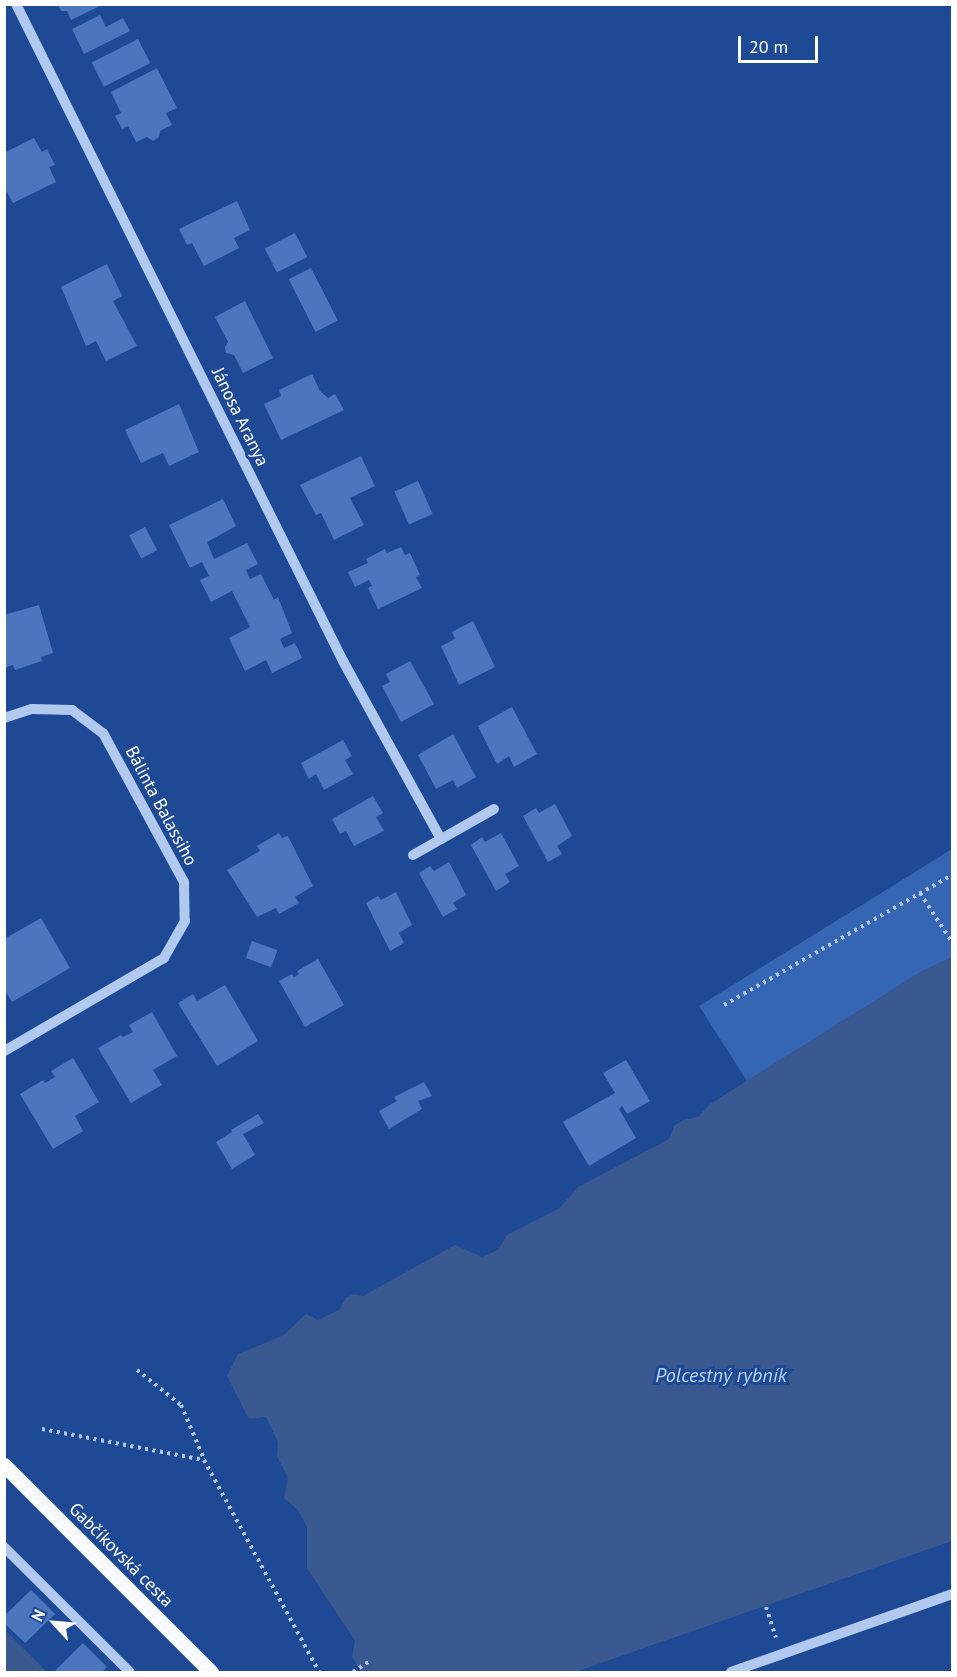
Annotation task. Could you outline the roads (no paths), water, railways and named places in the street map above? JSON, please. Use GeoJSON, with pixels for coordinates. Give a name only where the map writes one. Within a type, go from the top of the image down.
{"type":"FeatureCollection","features":[{"type":"Feature","properties":{"kind":"main road","name":"Gabčíkovská cesta"},"geometry":{"type":"LineString","coordinates":[[4,1465],[211,1672]]}},
{"type":"Feature","properties":{"kind":"street","name":"Jánosa Aranya"},"geometry":{"type":"LineString","coordinates":[[16,4],[343,661],[441,839]]}},
{"type":"Feature","properties":{"kind":"street","name":"Bálinta Balassiho"},"geometry":{"type":"LineString","coordinates":[[4,718],[32,709],[72,710],[103,733],[184,882],[185,921],[164,958],[4,1051]]}},
{"type":"Feature","properties":{"kind":"street"},"geometry":{"type":"LineString","coordinates":[[413,855],[494,809]]}},
{"type":"Feature","properties":{"kind":"street"},"geometry":{"type":"LineString","coordinates":[[4,1547],[130,1672]]}},
{"type":"Feature","properties":{"kind":"street"},"geometry":{"type":"LineString","coordinates":[[731,1672],[952,1594]]}},
{"type":"Feature","properties":{"kind":"water","name":"Polcestný rybník"},"geometry":{"type":"Polygon","coordinates":[[[952,957],[952,1541],[575,1672],[361,1672],[352,1657],[355,1641],[307,1568],[307,1527],[298,1510],[284,1498],[288,1478],[277,1456],[278,1442],[266,1417],[249,1419],[227,1376],[238,1354],[284,1335],[306,1314],[318,1320],[339,1310],[346,1298],[354,1294],[363,1296],[455,1245],[482,1257],[498,1250],[507,1235],[560,1208],[578,1187],[669,1139],[674,1126],[683,1120],[698,1117],[710,1104],[921,972],[952,957]]]}},
{"type":"Feature","properties":{"kind":"water"},"geometry":{"type":"Polygon","coordinates":[[[5,1630],[47,1672],[5,1672],[5,1630]]]}}]}
